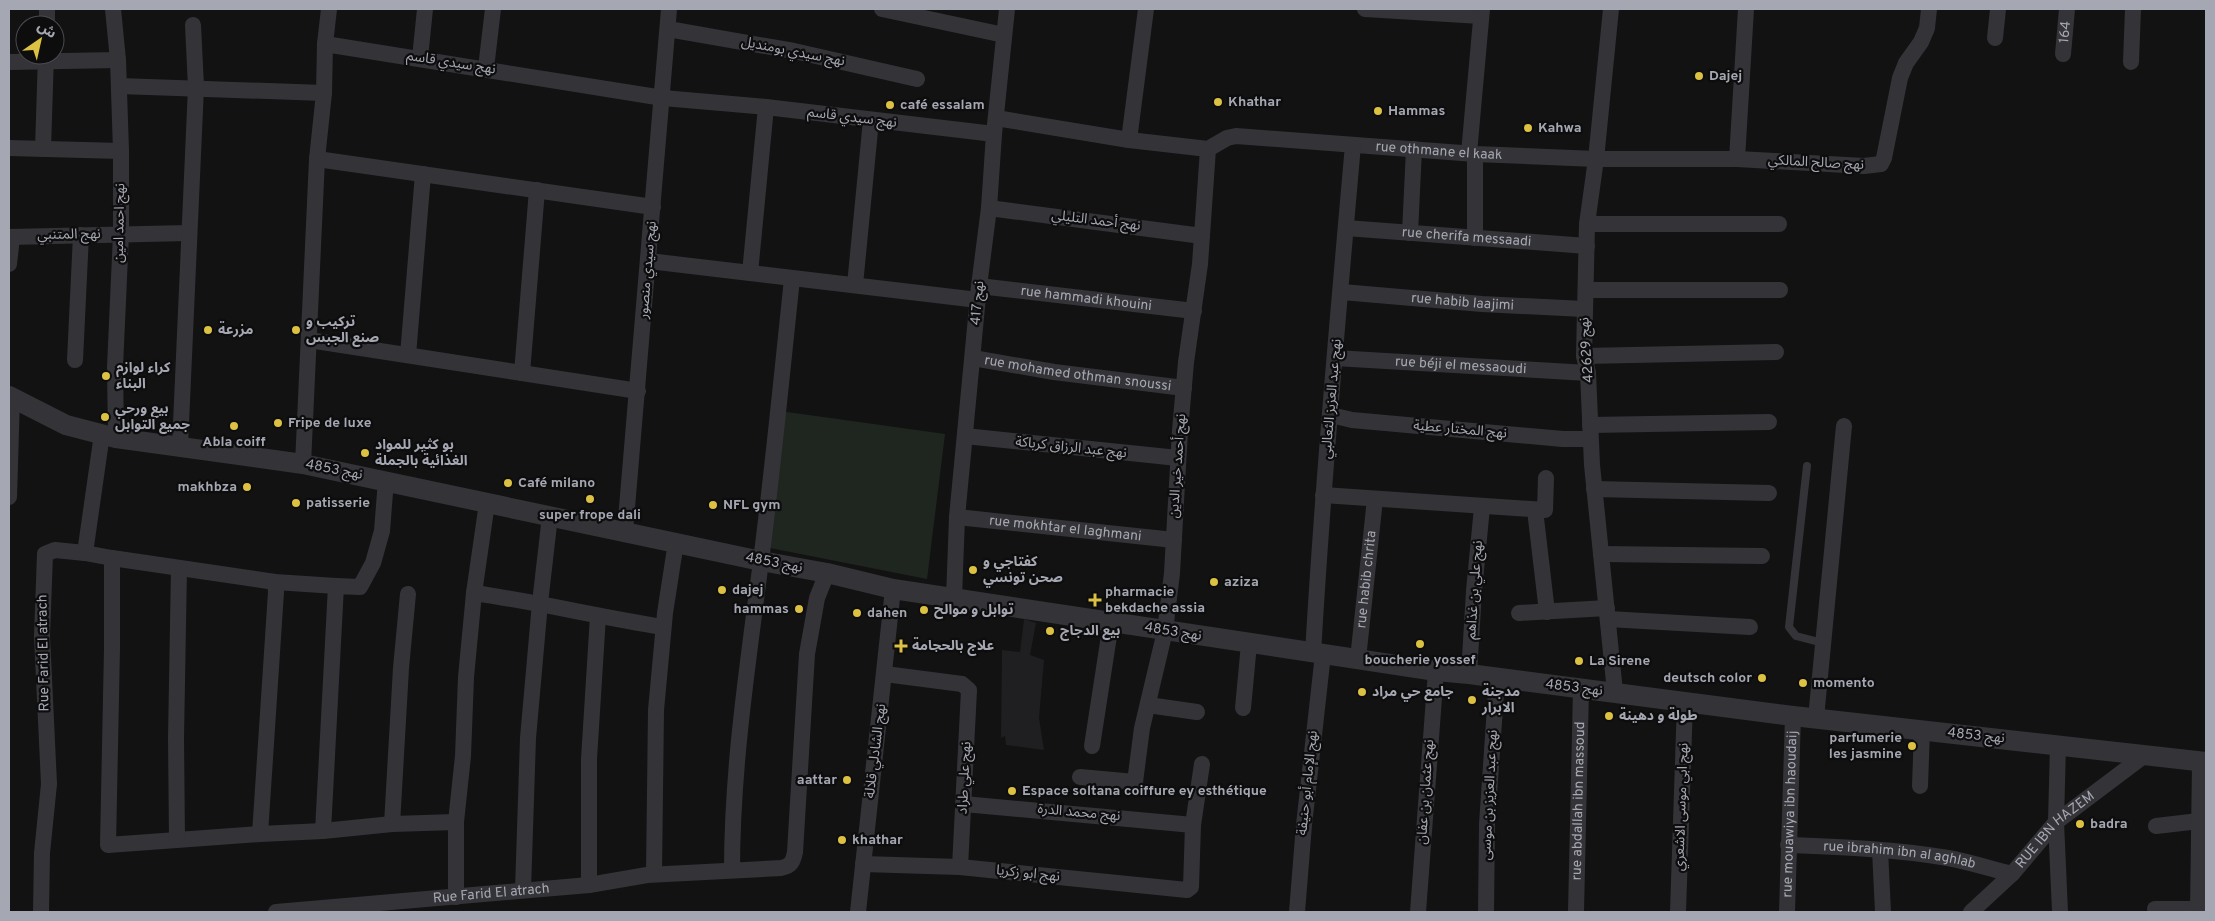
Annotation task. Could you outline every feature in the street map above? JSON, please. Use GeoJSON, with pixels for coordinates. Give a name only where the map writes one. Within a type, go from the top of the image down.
{"type":"FeatureCollection","features":[{"type":"Feature","properties":{"kind":"street","name":"نهج احمد امين"},"geometry":{"type":"LineString","coordinates":[[109,436],[115,367],[121,234],[119,86],[113,9]]}},
{"type":"Feature","properties":{"kind":"street"},"geometry":{"type":"LineString","coordinates":[[303,464],[317,159],[324,93],[325,44],[329,9]]}},
{"type":"Feature","properties":{"kind":"street"},"geometry":{"type":"LineString","coordinates":[[420,58],[425,9]]}},
{"type":"Feature","properties":{"kind":"street"},"geometry":{"type":"LineString","coordinates":[[486,68],[493,9]]}},
{"type":"Feature","properties":{"kind":"street","name":"نهج سيدي منصور"},"geometry":{"type":"LineString","coordinates":[[626,531],[669,9]]}},
{"type":"Feature","properties":{"kind":"street"},"geometry":{"type":"LineString","coordinates":[[882,9],[1004,35]]}},
{"type":"Feature","properties":{"kind":"street","name":"نهج 417"},"geometry":{"type":"LineString","coordinates":[[954,598],[957,517],[989,208],[1007,9]]}},
{"type":"Feature","properties":{"kind":"street"},"geometry":{"type":"LineString","coordinates":[[1129,140],[1146,9]]}},
{"type":"Feature","properties":{"kind":"street"},"geometry":{"type":"LineString","coordinates":[[1365,9],[1482,12],[1472,153],[1475,238]]}},
{"type":"Feature","properties":{"kind":"street","name":"نهج 42629"},"geometry":{"type":"LineString","coordinates":[[1612,9],[1587,224],[1584,356],[1588,373],[1594,489],[1614,692]]}},
{"type":"Feature","properties":{"kind":"street"},"geometry":{"type":"LineString","coordinates":[[1737,159],[1746,9]]}},
{"type":"Feature","properties":{"kind":"street","name":"نهج صالح المالكي"},"geometry":{"type":"LineString","coordinates":[[1737,159],[1864,166],[1881,164],[1884,158],[1900,78],[1906,63],[1921,42],[1926,28],[1929,9]]}},
{"type":"Feature","properties":{"kind":"street"},"geometry":{"type":"LineString","coordinates":[[1995,38],[1998,9]]}},
{"type":"Feature","properties":{"kind":"street","name":"164"},"geometry":{"type":"LineString","coordinates":[[2063,54],[2067,9]]}},
{"type":"Feature","properties":{"kind":"street"},"geometry":{"type":"LineString","coordinates":[[2131,62],[2133,9]]}},
{"type":"Feature","properties":{"kind":"street"},"geometry":{"type":"LineString","coordinates":[[180,446],[196,88],[193,25]]}},
{"type":"Feature","properties":{"kind":"street","name":"نهج سيدي بومنديل"},"geometry":{"type":"LineString","coordinates":[[668,29],[794,51],[918,79]]}},
{"type":"Feature","properties":{"kind":"street","name":"نهج سيدي قاسم"},"geometry":{"type":"LineString","coordinates":[[325,44],[486,68],[663,98],[766,107],[871,120],[995,126]]}},
{"type":"Feature","properties":{"kind":"street"},"geometry":{"type":"LineString","coordinates":[[65,59],[118,60]]}},
{"type":"Feature","properties":{"kind":"street"},"geometry":{"type":"LineString","coordinates":[[43,149],[46,65]]}},
{"type":"Feature","properties":{"kind":"street"},"geometry":{"type":"LineString","coordinates":[[119,86],[324,93]]}},
{"type":"Feature","properties":{"kind":"street"},"geometry":{"type":"LineString","coordinates":[[750,273],[766,107]]}},
{"type":"Feature","properties":{"kind":"street"},"geometry":{"type":"LineString","coordinates":[[855,285],[871,120]]}},
{"type":"Feature","properties":{"kind":"street"},"geometry":{"type":"LineString","coordinates":[[995,126],[1208,148]]}},
{"type":"Feature","properties":{"kind":"street","name":"rue othmane el kaak"},"geometry":{"type":"LineString","coordinates":[[1208,148],[1227,138],[1236,136],[1472,153],[1596,159],[1737,159]]}},
{"type":"Feature","properties":{"kind":"street","name":"نهج عبد العزيز الثعالبي"},"geometry":{"type":"LineString","coordinates":[[1318,653],[1322,495],[1332,415],[1353,145]]}},
{"type":"Feature","properties":{"kind":"street"},"geometry":{"type":"LineString","coordinates":[[9,148],[121,151]]}},
{"type":"Feature","properties":{"kind":"street","name":"نهج أحمد خير الدين"},"geometry":{"type":"LineString","coordinates":[[1080,777],[1136,782],[1142,728],[1165,631],[1172,573],[1178,458],[1184,388],[1202,236],[1208,148]]}},
{"type":"Feature","properties":{"kind":"street"},"geometry":{"type":"LineString","coordinates":[[1410,233],[1414,149]]}},
{"type":"Feature","properties":{"kind":"street"},"geometry":{"type":"LineString","coordinates":[[317,159],[653,207]]}},
{"type":"Feature","properties":{"kind":"street"},"geometry":{"type":"LineString","coordinates":[[408,355],[423,174]]}},
{"type":"Feature","properties":{"kind":"street"},"geometry":{"type":"LineString","coordinates":[[522,373],[537,190]]}},
{"type":"Feature","properties":{"kind":"street","name":"نهج أحمد التليلي"},"geometry":{"type":"LineString","coordinates":[[989,208],[1202,236]]}},
{"type":"Feature","properties":{"kind":"street"},"geometry":{"type":"LineString","coordinates":[[1587,224],[1779,224]]}},
{"type":"Feature","properties":{"kind":"street","name":"rue cherifa messaadi"},"geometry":{"type":"LineString","coordinates":[[1346,228],[1587,246]]}},
{"type":"Feature","properties":{"kind":"street","name":"نهج المتنبي"},"geometry":{"type":"LineString","coordinates":[[10,237],[189,233]]}},
{"type":"Feature","properties":{"kind":"street"},"geometry":{"type":"LineString","coordinates":[[75,360],[81,235]]}},
{"type":"Feature","properties":{"kind":"street"},"geometry":{"type":"LineString","coordinates":[[9,264],[10,237]]}},
{"type":"Feature","properties":{"kind":"street","name":"rue hammadi khouini"},"geometry":{"type":"LineString","coordinates":[[649,261],[855,285],[1194,310]]}},
{"type":"Feature","properties":{"kind":"street"},"geometry":{"type":"LineString","coordinates":[[732,870],[740,718],[761,561],[792,279]]}},
{"type":"Feature","properties":{"kind":"street"},"geometry":{"type":"LineString","coordinates":[[1586,290],[1780,290]]}},
{"type":"Feature","properties":{"kind":"street","name":"rue habib laajimi"},"geometry":{"type":"LineString","coordinates":[[1342,292],[1445,302],[1584,309]]}},
{"type":"Feature","properties":{"kind":"street"},"geometry":{"type":"LineString","coordinates":[[308,340],[638,391]]}},
{"type":"Feature","properties":{"kind":"street"},"geometry":{"type":"LineString","coordinates":[[1584,356],[1776,352]]}},
{"type":"Feature","properties":{"kind":"street","name":"rue mohamed othman snoussi"},"geometry":{"type":"LineString","coordinates":[[972,358],[1054,372],[1184,388]]}},
{"type":"Feature","properties":{"kind":"street","name":"rue béji el messaoudi"},"geometry":{"type":"LineString","coordinates":[[1335,358],[1588,373]]}},
{"type":"Feature","properties":{"kind":"street"},"geometry":{"type":"LineString","coordinates":[[9,497],[10,396]]}},
{"type":"Feature","properties":{"kind":"street","name":"نهج 4853"},"geometry":{"type":"LineString","coordinates":[[10,396],[66,425],[109,436],[303,464],[386,480],[761,561],[827,573],[893,589],[1436,672],[1469,674],[1794,716],[2203,762]]}},
{"type":"Feature","properties":{"kind":"street","name":"نهج المختار عطية"},"geometry":{"type":"LineString","coordinates":[[1332,415],[1352,420],[1562,439],[1641,423],[1769,422]]}},
{"type":"Feature","properties":{"kind":"street"},"geometry":{"type":"LineString","coordinates":[[1816,718],[1844,426]]}},
{"type":"Feature","properties":{"kind":"street"},"geometry":{"type":"LineString","coordinates":[[109,436],[85,553],[112,558],[275,582],[360,586],[373,563],[382,532],[386,480]]}},
{"type":"Feature","properties":{"kind":"street","name":"نهج عبد الرزاق كرباكة"},"geometry":{"type":"LineString","coordinates":[[965,436],[1178,458]]}},
{"type":"Feature","properties":{"kind":"street"},"geometry":{"type":"LineString","coordinates":[[1322,495],[1545,510],[1546,478]]}},
{"type":"Feature","properties":{"kind":"street"},"geometry":{"type":"LineString","coordinates":[[1594,489],[1769,493]]}},
{"type":"Feature","properties":{"kind":"street","name":"rue habib chrita"},"geometry":{"type":"LineString","coordinates":[[1358,659],[1375,499]]}},
{"type":"Feature","properties":{"kind":"street"},"geometry":{"type":"LineString","coordinates":[[456,897],[456,822],[474,593],[487,503]]}},
{"type":"Feature","properties":{"kind":"street","name":"نهج علي بن غذاهم"},"geometry":{"type":"LineString","coordinates":[[1469,674],[1482,506]]}},
{"type":"Feature","properties":{"kind":"street"},"geometry":{"type":"LineString","coordinates":[[1535,510],[1547,612]]}},
{"type":"Feature","properties":{"kind":"street"},"geometry":{"type":"LineString","coordinates":[[523,890],[528,738],[550,516]]}},
{"type":"Feature","properties":{"kind":"street","name":"rue mokhtar el laghmani"},"geometry":{"type":"LineString","coordinates":[[957,517],[1174,540]]}},
{"type":"Feature","properties":{"kind":"street"},"geometry":{"type":"LineString","coordinates":[[651,874],[654,758],[663,627],[676,542]]}},
{"type":"Feature","properties":{"kind":"street","name":"Rue Farid El atrach"},"geometry":{"type":"LineString","coordinates":[[41,912],[42,852],[49,784],[42,636],[45,554],[55,550],[85,553]]}},
{"type":"Feature","properties":{"kind":"street"},"geometry":{"type":"LineString","coordinates":[[1601,554],[1762,556]]}},
{"type":"Feature","properties":{"kind":"street"},"geometry":{"type":"LineString","coordinates":[[112,558],[108,845],[323,831],[392,824],[456,822]]}},
{"type":"Feature","properties":{"kind":"street"},"geometry":{"type":"LineString","coordinates":[[177,840],[176,738],[179,568]]}},
{"type":"Feature","properties":{"kind":"street","name":"Rue Farid El atrach"},"geometry":{"type":"LineString","coordinates":[[276,912],[589,885],[651,874],[784,868],[793,861],[807,654],[817,598],[827,573]]}},
{"type":"Feature","properties":{"kind":"street"},"geometry":{"type":"LineString","coordinates":[[260,834],[276,592],[275,582]]}},
{"type":"Feature","properties":{"kind":"street"},"geometry":{"type":"LineString","coordinates":[[323,831],[336,586]]}},
{"type":"Feature","properties":{"kind":"street","name":"نهج الشادلي قلالة"},"geometry":{"type":"LineString","coordinates":[[858,912],[893,589]]}},
{"type":"Feature","properties":{"kind":"street"},"geometry":{"type":"LineString","coordinates":[[474,593],[540,603],[598,616],[663,627]]}},
{"type":"Feature","properties":{"kind":"street"},"geometry":{"type":"LineString","coordinates":[[392,824],[400,668],[408,594]]}},
{"type":"Feature","properties":{"kind":"street"},"geometry":{"type":"LineString","coordinates":[[1519,613],[1607,614],[1750,627]]}},
{"type":"Feature","properties":{"kind":"street"},"geometry":{"type":"LineString","coordinates":[[589,885],[589,759],[598,616]]}},
{"type":"Feature","properties":{"kind":"street"},"geometry":{"type":"LineString","coordinates":[[1092,746],[1112,623]]}},
{"type":"Feature","properties":{"kind":"street"},"geometry":{"type":"LineString","coordinates":[[1243,708],[1249,644]]}},
{"type":"Feature","properties":{"kind":"street","name":"نهج الإمام أبو حنيفة"},"geometry":{"type":"LineString","coordinates":[[1297,912],[1318,653]]}},
{"type":"Feature","properties":{"kind":"street","name":"نهج عثمان بن عفان"},"geometry":{"type":"LineString","coordinates":[[1418,912],[1436,672]]}},
{"type":"Feature","properties":{"kind":"street","name":"نهج علي طراد"},"geometry":{"type":"LineString","coordinates":[[885,674],[962,684],[969,690],[960,867]]}},
{"type":"Feature","properties":{"kind":"street","name":"نهج عبد العزيز بن موسى"},"geometry":{"type":"LineString","coordinates":[[1486,912],[1487,824],[1496,678]]}},
{"type":"Feature","properties":{"kind":"street","name":"rue abdallah ibn massoud"},"geometry":{"type":"LineString","coordinates":[[1576,912],[1581,689]]}},
{"type":"Feature","properties":{"kind":"street","name":"نهج ابي موسى الاشعري"},"geometry":{"type":"LineString","coordinates":[[1678,912],[1685,702]]}},
{"type":"Feature","properties":{"kind":"street"},"geometry":{"type":"LineString","coordinates":[[1148,705],[1197,712]]}},
{"type":"Feature","properties":{"kind":"street","name":"rue mouawiya ibn haoudaij"},"geometry":{"type":"LineString","coordinates":[[1787,912],[1794,716]]}},
{"type":"Feature","properties":{"kind":"street"},"geometry":{"type":"LineString","coordinates":[[1920,786],[1922,730]]}},
{"type":"Feature","properties":{"kind":"street"},"geometry":{"type":"LineString","coordinates":[[2058,745],[2056,822],[2060,912]]}},
{"type":"Feature","properties":{"kind":"street","name":"RUE IBN HAZEM"},"geometry":{"type":"LineString","coordinates":[[1971,912],[2012,874],[2056,822],[2145,755]]}},
{"type":"Feature","properties":{"kind":"street"},"geometry":{"type":"LineString","coordinates":[[2155,909],[2198,911],[2199,821],[2203,762]]}},
{"type":"Feature","properties":{"kind":"street"},"geometry":{"type":"LineString","coordinates":[[1193,825],[1202,764]]}},
{"type":"Feature","properties":{"kind":"street","name":"نهج محمد الدرة"},"geometry":{"type":"LineString","coordinates":[[964,804],[1193,825]]}},
{"type":"Feature","properties":{"kind":"street"},"geometry":{"type":"LineString","coordinates":[[2156,826],[2199,821]]}},
{"type":"Feature","properties":{"kind":"street","name":"نهج ابو زكريا"},"geometry":{"type":"LineString","coordinates":[[863,864],[960,867],[1184,891],[1191,887],[1193,825]]}},
{"type":"Feature","properties":{"kind":"street","name":"rue ibrahim ibn al aghlab"},"geometry":{"type":"LineString","coordinates":[[1788,844],[1880,850],[1949,858],[2012,874]]}},
{"type":"Feature","properties":{"kind":"street"},"geometry":{"type":"LineString","coordinates":[[1880,850],[1883,912]]}},
{"type":"Feature","properties":{"kind":"lane"},"geometry":{"type":"LineString","coordinates":[[1807,466],[1789,627],[1796,636],[1823,644]]}},
{"type":"Feature","properties":{"kind":"shaded area"},"geometry":{"type":"Polygon","coordinates":[[[780,411],[945,434],[927,579],[765,547],[780,411]]]}},
{"type":"Feature","properties":{"kind":"shaded area"},"geometry":{"type":"Polygon","coordinates":[[[1024,619],[1036,623],[1030,655],[1044,660],[1039,718],[1044,750],[1006,745],[1005,736],[1001,738],[1002,650],[1020,652],[1024,619]]]}},
{"type":"Feature","properties":{"kind":"place","name":"Dajej"},"geometry":{"type":"Point","coordinates":[1699,76]}},
{"type":"Feature","properties":{"kind":"place","name":"Khathar"},"geometry":{"type":"Point","coordinates":[1218,102]}},
{"type":"Feature","properties":{"kind":"place","name":"café essalam"},"geometry":{"type":"Point","coordinates":[890,105]}},
{"type":"Feature","properties":{"kind":"place","name":"Hammas"},"geometry":{"type":"Point","coordinates":[1378,111]}},
{"type":"Feature","properties":{"kind":"place","name":"Kahwa"},"geometry":{"type":"Point","coordinates":[1528,128]}},
{"type":"Feature","properties":{"kind":"place","name":"مزرعة"},"geometry":{"type":"Point","coordinates":[208,330]}},
{"type":"Feature","properties":{"kind":"place","name":"تركيب و صنع الجبس"},"geometry":{"type":"Point","coordinates":[296,330]}},
{"type":"Feature","properties":{"kind":"place","name":"كراء لوازم البناء"},"geometry":{"type":"Point","coordinates":[106,376]}},
{"type":"Feature","properties":{"kind":"place","name":"بيع ورحي جميع التوابل"},"geometry":{"type":"Point","coordinates":[105,417]}},
{"type":"Feature","properties":{"kind":"place","name":"Fripe de luxe"},"geometry":{"type":"Point","coordinates":[278,423]}},
{"type":"Feature","properties":{"kind":"place","name":"Abla coiff"},"geometry":{"type":"Point","coordinates":[234,426]}},
{"type":"Feature","properties":{"kind":"place","name":"بو كثير للمواد الغذائية بالجملة"},"geometry":{"type":"Point","coordinates":[365,453]}},
{"type":"Feature","properties":{"kind":"place","name":"Café milano"},"geometry":{"type":"Point","coordinates":[508,483]}},
{"type":"Feature","properties":{"kind":"place","name":"makhbza"},"geometry":{"type":"Point","coordinates":[247,487]}},
{"type":"Feature","properties":{"kind":"place","name":"super frope dali"},"geometry":{"type":"Point","coordinates":[590,499]}},
{"type":"Feature","properties":{"kind":"place","name":"patisserie"},"geometry":{"type":"Point","coordinates":[296,503]}},
{"type":"Feature","properties":{"kind":"place","name":"NFL gym"},"geometry":{"type":"Point","coordinates":[713,505]}},
{"type":"Feature","properties":{"kind":"place","name":"كفتاجي و صحن تونسي"},"geometry":{"type":"Point","coordinates":[973,570]}},
{"type":"Feature","properties":{"kind":"place","name":"aziza"},"geometry":{"type":"Point","coordinates":[1214,582]}},
{"type":"Feature","properties":{"kind":"place","name":"dajej"},"geometry":{"type":"Point","coordinates":[722,590]}},
{"type":"Feature","properties":{"kind":"place","name":"pharmacie bekdache assia"},"geometry":{"type":"Point","coordinates":[1095,600]}},
{"type":"Feature","properties":{"kind":"place","name":"hammas"},"geometry":{"type":"Point","coordinates":[799,609]}},
{"type":"Feature","properties":{"kind":"place","name":"توابل و موالح"},"geometry":{"type":"Point","coordinates":[924,610]}},
{"type":"Feature","properties":{"kind":"place","name":"dahen"},"geometry":{"type":"Point","coordinates":[857,613]}},
{"type":"Feature","properties":{"kind":"place","name":"بيع الدجاج"},"geometry":{"type":"Point","coordinates":[1050,631]}},
{"type":"Feature","properties":{"kind":"place","name":"boucherie yossef"},"geometry":{"type":"Point","coordinates":[1420,644]}},
{"type":"Feature","properties":{"kind":"place","name":"علاج بالحجامة"},"geometry":{"type":"Point","coordinates":[901,646]}},
{"type":"Feature","properties":{"kind":"place","name":"La Sirene"},"geometry":{"type":"Point","coordinates":[1579,661]}},
{"type":"Feature","properties":{"kind":"place","name":"deutsch color"},"geometry":{"type":"Point","coordinates":[1762,678]}},
{"type":"Feature","properties":{"kind":"place","name":"momento"},"geometry":{"type":"Point","coordinates":[1803,683]}},
{"type":"Feature","properties":{"kind":"place","name":"جامع حي مراد"},"geometry":{"type":"Point","coordinates":[1362,692]}},
{"type":"Feature","properties":{"kind":"place","name":"مدجنة الابرار"},"geometry":{"type":"Point","coordinates":[1472,700]}},
{"type":"Feature","properties":{"kind":"place","name":"طولة و دهينة"},"geometry":{"type":"Point","coordinates":[1609,716]}},
{"type":"Feature","properties":{"kind":"place","name":"parfumerie les jasmine"},"geometry":{"type":"Point","coordinates":[1912,746]}},
{"type":"Feature","properties":{"kind":"place","name":"aattar"},"geometry":{"type":"Point","coordinates":[847,780]}},
{"type":"Feature","properties":{"kind":"place","name":"Espace soltana coiffure ey esthétique"},"geometry":{"type":"Point","coordinates":[1012,791]}},
{"type":"Feature","properties":{"kind":"place","name":"badra"},"geometry":{"type":"Point","coordinates":[2080,824]}},
{"type":"Feature","properties":{"kind":"place","name":"khathar"},"geometry":{"type":"Point","coordinates":[842,840]}}]}
